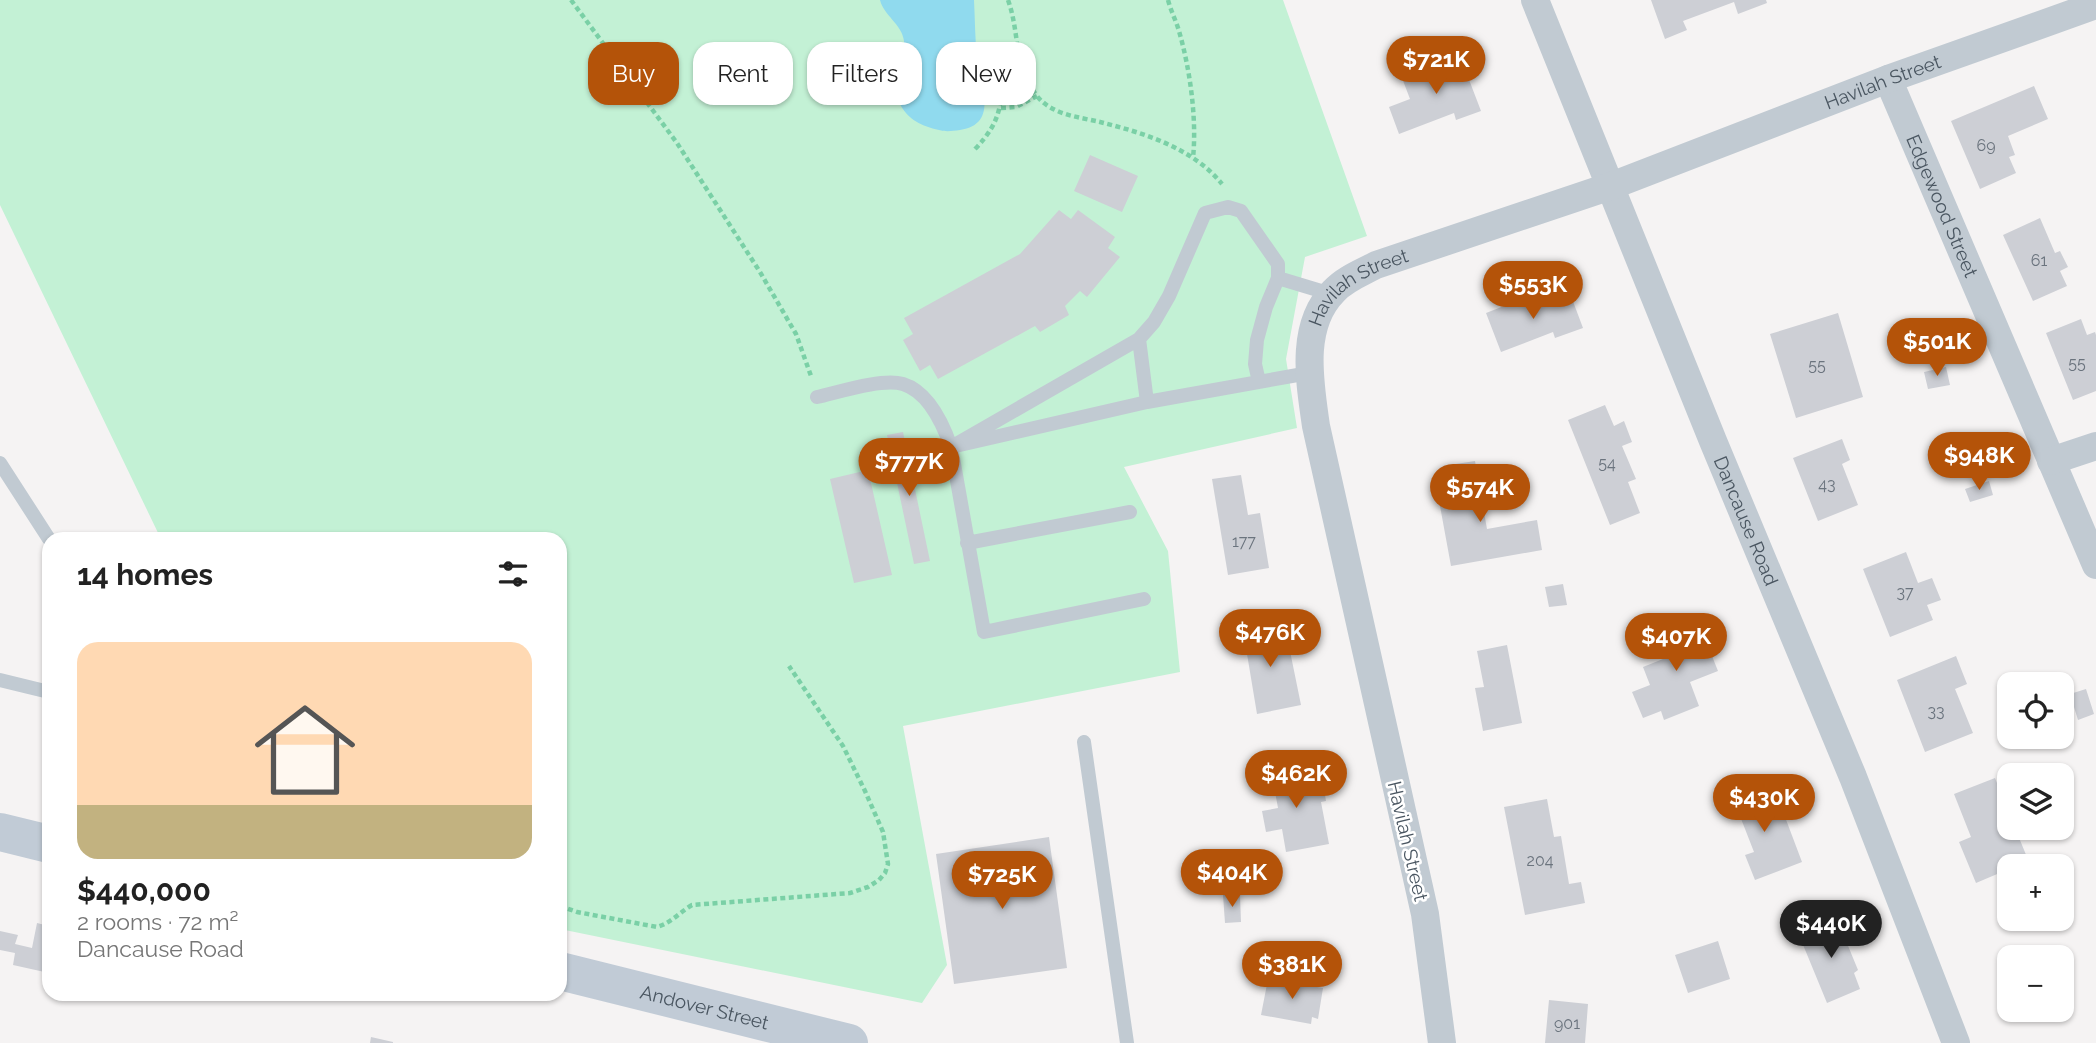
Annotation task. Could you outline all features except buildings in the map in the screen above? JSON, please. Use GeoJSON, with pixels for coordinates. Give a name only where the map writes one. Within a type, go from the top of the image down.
{"type":"FeatureCollection","features":[{"type":"Feature","properties":{"kind":"main road"},"geometry":{"type":"LineString","coordinates":[[0,832],[42,842]]}},
{"type":"Feature","properties":{"kind":"main road","name":"Andover Street"},"geometry":{"type":"LineString","coordinates":[[567,973],[755,1026],[849,1043]]}},
{"type":"Feature","properties":{"kind":"street","name":"Dancause Road"},"geometry":{"type":"LineString","coordinates":[[1535,0],[1718,453],[1853,777],[1956,1043]]}},
{"type":"Feature","properties":{"kind":"street","name":"Havilah Street"},"geometry":{"type":"LineString","coordinates":[[1442,1043],[1425,914],[1316,426],[1308,373],[1312,338],[1318,316],[1331,295],[1346,280],[1376,265],[1611,186],[1888,79],[2096,5]]}},
{"type":"Feature","properties":{"kind":"street","name":"Edgewood Street"},"geometry":{"type":"LineString","coordinates":[[1888,79],[2096,565]]}},
{"type":"Feature","properties":{"kind":"street"},"geometry":{"type":"LineString","coordinates":[[2051,461],[2096,446]]}},
{"type":"Feature","properties":{"kind":"lane"},"geometry":{"type":"LineString","coordinates":[[951,447],[1139,339],[1154,322],[1169,296],[1205,213],[1228,207],[1241,211],[1278,264],[1278,278],[1257,340],[1255,364],[1259,382]]}},
{"type":"Feature","properties":{"kind":"lane"},"geometry":{"type":"LineString","coordinates":[[1278,278],[1331,295]]}},
{"type":"Feature","properties":{"kind":"lane"},"geometry":{"type":"LineString","coordinates":[[1139,339],[1147,402]]}},
{"type":"Feature","properties":{"kind":"lane"},"geometry":{"type":"LineString","coordinates":[[951,447],[1147,402],[1308,373]]}},
{"type":"Feature","properties":{"kind":"lane"},"geometry":{"type":"LineString","coordinates":[[817,397],[880,384],[903,384],[921,396],[944,425],[951,447],[985,632],[1144,599]]}},
{"type":"Feature","properties":{"kind":"lane"},"geometry":{"type":"LineString","coordinates":[[0,463],[44,532]]}},
{"type":"Feature","properties":{"kind":"lane"},"geometry":{"type":"LineString","coordinates":[[967,543],[1130,512]]}},
{"type":"Feature","properties":{"kind":"lane"},"geometry":{"type":"LineString","coordinates":[[0,681],[42,690]]}},
{"type":"Feature","properties":{"kind":"lane"},"geometry":{"type":"LineString","coordinates":[[1084,742],[1127,1043]]}},
{"type":"Feature","properties":{"kind":"path"},"geometry":{"type":"LineString","coordinates":[[571,0],[677,143],[760,272],[796,334],[817,397]]}},
{"type":"Feature","properties":{"kind":"path"},"geometry":{"type":"LineString","coordinates":[[1007,0],[1015,42]]}},
{"type":"Feature","properties":{"kind":"path"},"geometry":{"type":"LineString","coordinates":[[1168,0],[1179,31],[1188,81],[1195,134],[1194,158]]}},
{"type":"Feature","properties":{"kind":"path"},"geometry":{"type":"LineString","coordinates":[[975,149],[986,137],[1001,107],[1016,107],[1037,96],[1045,104],[1067,115],[1125,129],[1180,150],[1207,167],[1241,211]]}},
{"type":"Feature","properties":{"kind":"path"},"geometry":{"type":"LineString","coordinates":[[567,908],[657,927],[668,924],[692,905],[850,893],[879,880],[888,864],[883,832],[843,746],[789,666]]}},
{"type":"Feature","properties":{"kind":"green space"},"geometry":{"type":"Polygon","coordinates":[[[0,0],[1283,0],[1367,236],[1305,257],[1286,359],[1297,428],[1124,467],[1168,551],[1180,672],[903,726],[947,965],[922,1003],[567,930],[567,532],[158,532],[0,205],[0,0]]]}},
{"type":"Feature","properties":{"kind":"water"},"geometry":{"type":"Polygon","coordinates":[[[880,0],[974,0],[976,42],[936,42],[936,105],[985,105],[980,120],[960,130],[939,130],[916,122],[903,110],[900,105],[922,105],[922,42],[904,42],[900,30],[880,0]]]}}]}
